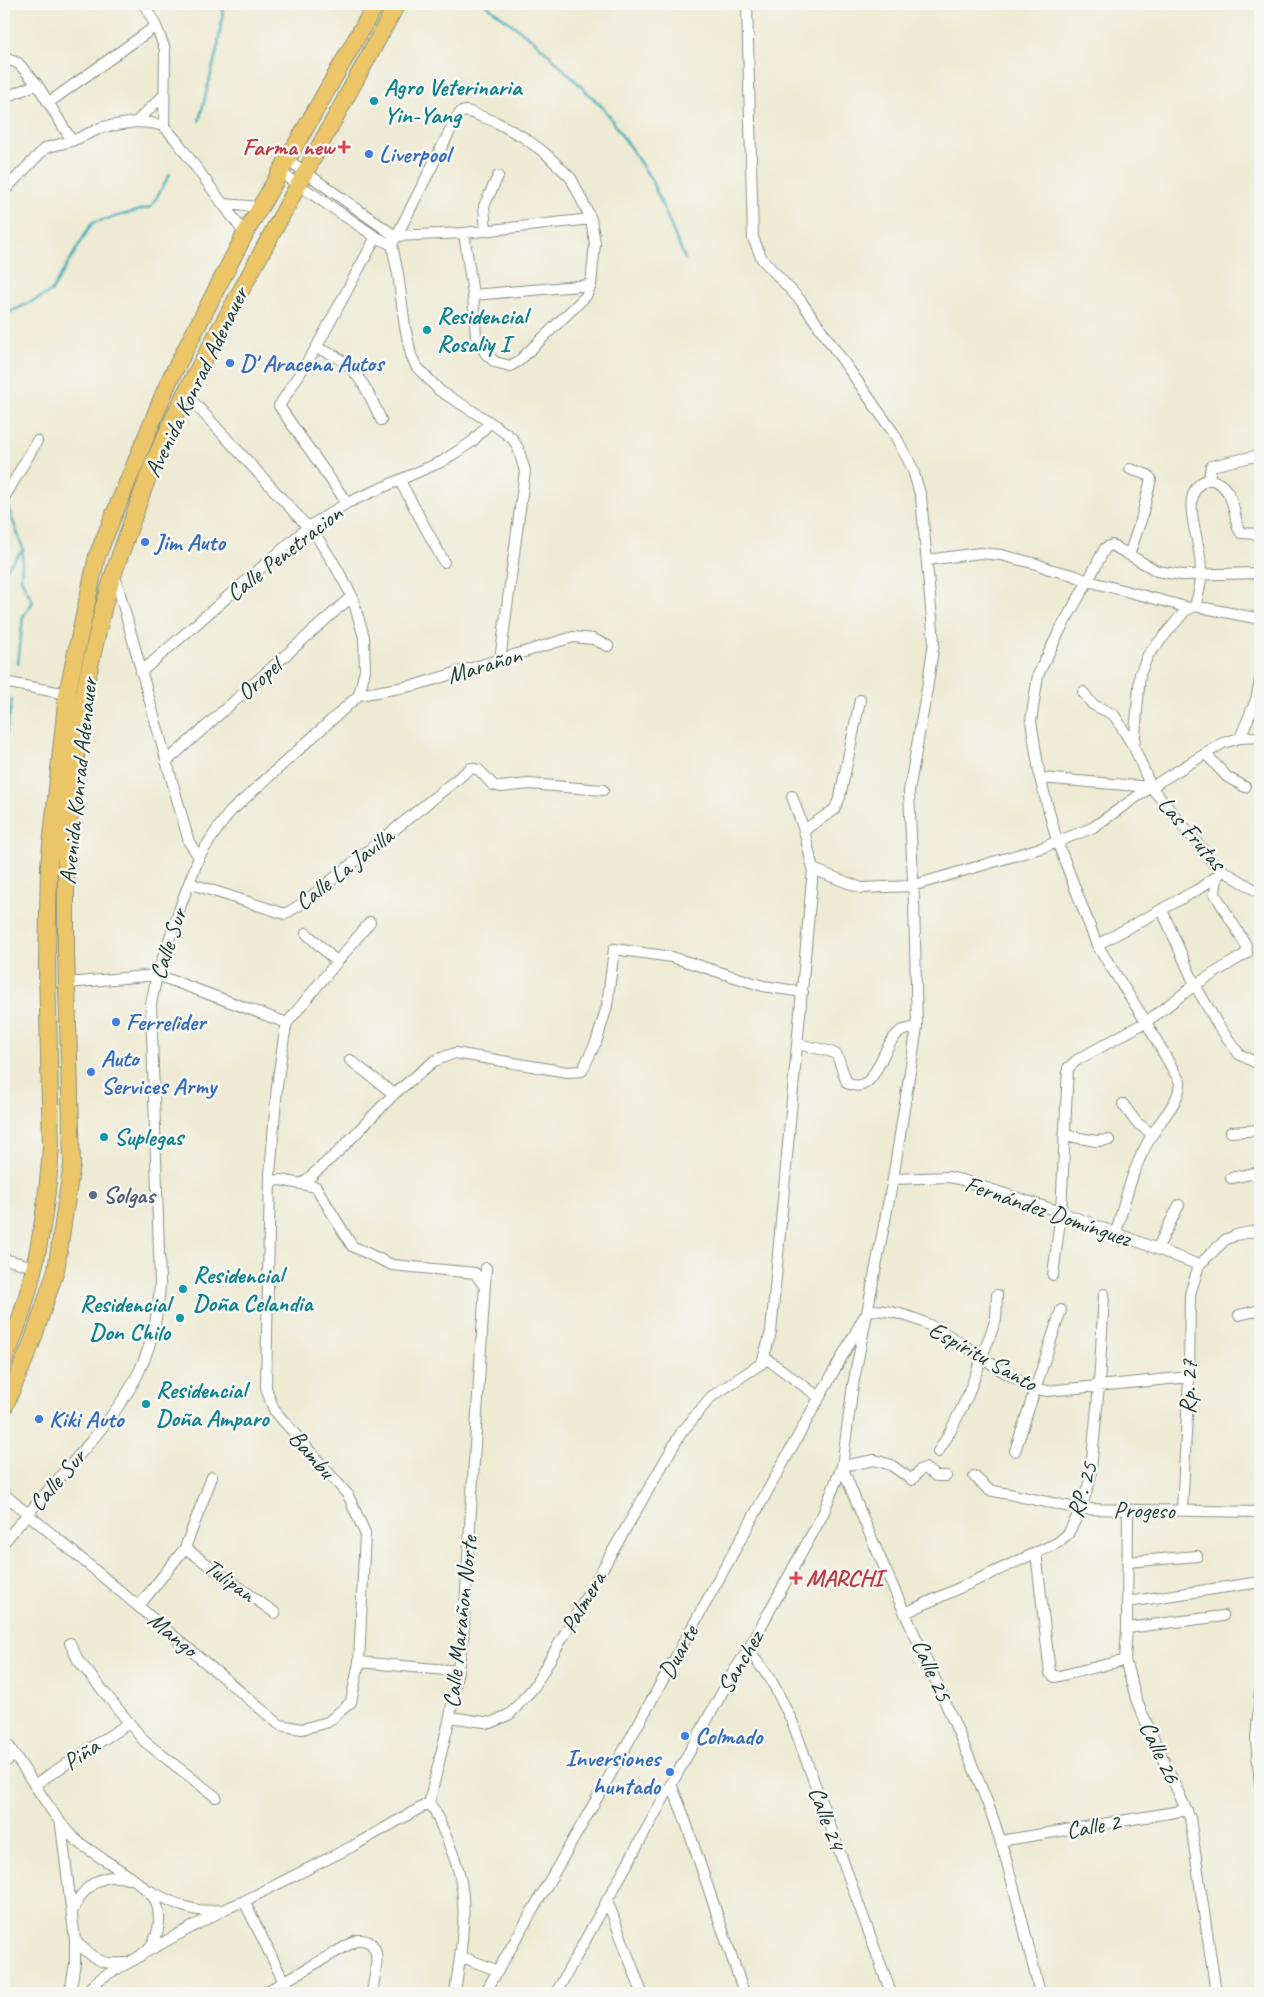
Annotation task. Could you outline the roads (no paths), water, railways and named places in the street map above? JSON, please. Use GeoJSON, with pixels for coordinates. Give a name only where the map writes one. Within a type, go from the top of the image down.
{"type":"FeatureCollection","features":[{"type":"Feature","properties":{"kind":"main road","name":"Avenida Konrad Adenauer"},"geometry":{"type":"LineString","coordinates":[[4,1361],[36,1267],[51,1148],[47,964],[48,866],[67,694],[97,556],[169,381],[245,234],[376,4]]}},
{"type":"Feature","properties":{"kind":"main road","name":"Avenida Konrad Adenauer"},"geometry":{"type":"LineString","coordinates":[[4,1408],[31,1345],[56,1270],[73,1148],[66,952],[66,851],[82,700],[114,572],[151,468],[185,393],[397,4]]}},
{"type":"Feature","properties":{"kind":"main road"},"geometry":{"type":"LineString","coordinates":[[51,1148],[73,1148]]}},
{"type":"Feature","properties":{"kind":"street"},"geometry":{"type":"LineString","coordinates":[[144,4],[156,26],[165,49],[164,126],[245,234]]}},
{"type":"Feature","properties":{"kind":"street","name":"Sanchez"},"geometry":{"type":"LineString","coordinates":[[556,1993],[823,1514],[842,1466],[853,1385],[893,1178],[917,1027],[909,791],[934,642],[921,497],[912,468],[897,439],[801,301],[762,259],[753,238],[747,4]]}},
{"type":"Feature","properties":{"kind":"street"},"geometry":{"type":"LineString","coordinates":[[48,103],[156,26]]}},
{"type":"Feature","properties":{"kind":"street"},"geometry":{"type":"LineString","coordinates":[[4,58],[18,63],[37,84],[72,141]]}},
{"type":"Feature","properties":{"kind":"street"},"geometry":{"type":"LineString","coordinates":[[4,98],[37,84]]}},
{"type":"Feature","properties":{"kind":"street"},"geometry":{"type":"LineString","coordinates":[[136,122],[164,95]]}},
{"type":"Feature","properties":{"kind":"street"},"geometry":{"type":"LineString","coordinates":[[464,233],[473,295],[476,337],[480,347],[495,362],[510,366],[519,361],[586,296],[591,285],[595,243],[591,219],[571,178],[545,153],[522,137],[496,122],[468,111],[461,112],[394,241],[405,327],[411,355],[416,366],[440,391],[512,438],[518,448],[525,471],[500,660]]}},
{"type":"Feature","properties":{"kind":"street"},"geometry":{"type":"LineString","coordinates":[[4,191],[45,148],[72,141],[103,127],[136,122],[164,126]]}},
{"type":"Feature","properties":{"kind":"street"},"geometry":{"type":"LineString","coordinates":[[284,167],[394,241]]}},
{"type":"Feature","properties":{"kind":"street"},"geometry":{"type":"LineString","coordinates":[[284,167],[302,178],[376,237],[394,241],[591,219]]}},
{"type":"Feature","properties":{"kind":"street"},"geometry":{"type":"LineString","coordinates":[[486,231],[484,206],[498,176]]}},
{"type":"Feature","properties":{"kind":"street"},"geometry":{"type":"LineString","coordinates":[[224,204],[260,207]]}},
{"type":"Feature","properties":{"kind":"street"},"geometry":{"type":"LineString","coordinates":[[346,503],[279,409],[280,402],[316,348],[376,237]]}},
{"type":"Feature","properties":{"kind":"street"},"geometry":{"type":"LineString","coordinates":[[473,295],[591,285]]}},
{"type":"Feature","properties":{"kind":"street"},"geometry":{"type":"LineString","coordinates":[[316,348],[338,358],[356,373],[369,393],[381,420]]}},
{"type":"Feature","properties":{"kind":"street"},"geometry":{"type":"LineString","coordinates":[[185,393],[317,537],[352,596],[364,637],[364,670],[359,695]]}},
{"type":"Feature","properties":{"kind":"street","name":"Calle Penetracion"},"geometry":{"type":"LineString","coordinates":[[141,672],[308,528],[346,503],[443,461],[473,441],[490,422]]}},
{"type":"Feature","properties":{"kind":"street"},"geometry":{"type":"LineString","coordinates":[[4,498],[38,441]]}},
{"type":"Feature","properties":{"kind":"street"},"geometry":{"type":"LineString","coordinates":[[1209,479],[1208,473],[1211,466],[1260,455]]}},
{"type":"Feature","properties":{"kind":"street"},"geometry":{"type":"LineString","coordinates":[[1128,555],[1141,520],[1151,479],[1130,469]]}},
{"type":"Feature","properties":{"kind":"street"},"geometry":{"type":"LineString","coordinates":[[1209,479],[1224,485],[1241,533],[1260,534]]}},
{"type":"Feature","properties":{"kind":"street"},"geometry":{"type":"LineString","coordinates":[[1134,747],[1140,674],[1148,655],[1185,611],[1193,607],[1201,575],[1199,547],[1191,514],[1192,500],[1199,485],[1209,479]]}},
{"type":"Feature","properties":{"kind":"street"},"geometry":{"type":"LineString","coordinates":[[400,481],[444,562]]}},
{"type":"Feature","properties":{"kind":"street"},"geometry":{"type":"LineString","coordinates":[[1116,1233],[1130,1180],[1152,1134],[1176,1100],[1180,1091],[1180,1082],[1146,1022],[1097,945],[1057,841],[1040,778],[1031,721],[1038,675],[1060,630],[1108,545],[1112,545],[1157,571],[1182,575],[1260,573]]}},
{"type":"Feature","properties":{"kind":"street"},"geometry":{"type":"LineString","coordinates":[[927,560],[980,553],[1002,554],[1088,581],[1193,607],[1260,619]]}},
{"type":"Feature","properties":{"kind":"street"},"geometry":{"type":"LineString","coordinates":[[114,572],[189,842],[199,857]]}},
{"type":"Feature","properties":{"kind":"street","name":"Oropel"},"geometry":{"type":"LineString","coordinates":[[166,762],[352,596]]}},
{"type":"Feature","properties":{"kind":"street","name":"Marañon"},"geometry":{"type":"LineString","coordinates":[[359,695],[416,685],[574,637],[593,639],[608,646]]}},
{"type":"Feature","properties":{"kind":"street"},"geometry":{"type":"LineString","coordinates":[[1240,738],[1254,707],[1260,680]]}},
{"type":"Feature","properties":{"kind":"street"},"geometry":{"type":"LineString","coordinates":[[4,682],[67,694]]}},
{"type":"Feature","properties":{"kind":"street","name":"Las Frutas"},"geometry":{"type":"LineString","coordinates":[[1083,692],[1092,704],[1114,715],[1134,747],[1151,787],[1216,866],[1220,874],[1260,893]]}},
{"type":"Feature","properties":{"kind":"street","name":"Calle Sur"},"geometry":{"type":"LineString","coordinates":[[4,1542],[110,1420],[139,1373],[151,1342],[159,1312],[160,1283],[151,1004],[157,975],[199,857],[230,812],[359,695]]}},
{"type":"Feature","properties":{"kind":"street"},"geometry":{"type":"LineString","coordinates":[[804,830],[834,810],[840,797],[860,700]]}},
{"type":"Feature","properties":{"kind":"street"},"geometry":{"type":"LineString","coordinates":[[813,869],[861,888],[912,886],[1057,841],[1092,828],[1151,787],[1223,743],[1240,738],[1260,737]]}},
{"type":"Feature","properties":{"kind":"street"},"geometry":{"type":"LineString","coordinates":[[1206,754],[1227,777],[1245,787]]}},
{"type":"Feature","properties":{"kind":"street","name":"Calle La Javilla"},"geometry":{"type":"LineString","coordinates":[[189,883],[286,914],[303,903],[471,768],[479,770],[493,785],[501,787],[529,784],[603,790]]}},
{"type":"Feature","properties":{"kind":"street"},"geometry":{"type":"LineString","coordinates":[[1040,778],[1151,787]]}},
{"type":"Feature","properties":{"kind":"street"},"geometry":{"type":"LineString","coordinates":[[792,796],[804,830],[813,869],[771,1332],[764,1357],[819,1397]]}},
{"type":"Feature","properties":{"kind":"street"},"geometry":{"type":"LineString","coordinates":[[1097,945],[1197,890],[1220,874]]}},
{"type":"Feature","properties":{"kind":"street"},"geometry":{"type":"LineString","coordinates":[[1053,1275],[1061,1212],[1068,1068],[1077,1060],[1146,1022],[1196,985],[1247,953],[1246,945],[1215,894],[1220,874]]}},
{"type":"Feature","properties":{"kind":"street"},"geometry":{"type":"LineString","coordinates":[[1162,910],[1196,985],[1218,1025],[1239,1054],[1260,1065]]}},
{"type":"Feature","properties":{"kind":"street"},"geometry":{"type":"LineString","coordinates":[[68,983],[157,975],[287,1023],[370,922]]}},
{"type":"Feature","properties":{"kind":"street"},"geometry":{"type":"LineString","coordinates":[[306,933],[336,962]]}},
{"type":"Feature","properties":{"kind":"street"},"geometry":{"type":"LineString","coordinates":[[302,1184],[338,1152],[394,1094],[434,1061],[455,1053],[567,1072],[582,1071],[597,1040],[607,1006],[614,949],[672,957],[762,986],[803,992]]}},
{"type":"Feature","properties":{"kind":"street","name":"Bambu"},"geometry":{"type":"LineString","coordinates":[[287,1023],[277,1086],[270,1180],[266,1388],[274,1410],[348,1495],[365,1533],[358,1662],[351,1702],[328,1722]]}},
{"type":"Feature","properties":{"kind":"street"},"geometry":{"type":"LineString","coordinates":[[798,1044],[829,1051],[836,1055],[847,1083],[855,1087],[865,1085],[875,1073],[882,1055],[901,1032],[917,1027]]}},
{"type":"Feature","properties":{"kind":"street"},"geometry":{"type":"LineString","coordinates":[[350,1060],[394,1094]]}},
{"type":"Feature","properties":{"kind":"street"},"geometry":{"type":"LineString","coordinates":[[1123,1104],[1136,1122],[1152,1134]]}},
{"type":"Feature","properties":{"kind":"street"},"geometry":{"type":"LineString","coordinates":[[1232,1132],[1260,1130]]}},
{"type":"Feature","properties":{"kind":"street"},"geometry":{"type":"LineString","coordinates":[[1064,1135],[1096,1141],[1109,1140]]}},
{"type":"Feature","properties":{"kind":"street"},"geometry":{"type":"LineString","coordinates":[[1231,1178],[1260,1172]]}},
{"type":"Feature","properties":{"kind":"street","name":"Fernández Domínguez"},"geometry":{"type":"LineString","coordinates":[[893,1178],[949,1177],[1061,1212],[1199,1265]]}},
{"type":"Feature","properties":{"kind":"street"},"geometry":{"type":"LineString","coordinates":[[270,1180],[281,1180],[316,1187],[352,1246],[392,1265],[475,1273],[485,1288]]}},
{"type":"Feature","properties":{"kind":"street"},"geometry":{"type":"LineString","coordinates":[[1158,1249],[1179,1205]]}},
{"type":"Feature","properties":{"kind":"street"},"geometry":{"type":"LineString","coordinates":[[1199,1265],[1225,1240],[1236,1235],[1260,1230]]}},
{"type":"Feature","properties":{"kind":"street"},"geometry":{"type":"LineString","coordinates":[[4,1259],[36,1267]]}},
{"type":"Feature","properties":{"kind":"street","name":"Rp. 27"},"geometry":{"type":"LineString","coordinates":[[1182,1510],[1189,1377],[1190,1294],[1199,1265]]}},
{"type":"Feature","properties":{"kind":"street","name":"Calle Marañon Norte"},"geometry":{"type":"LineString","coordinates":[[428,1803],[450,1717],[463,1639],[486,1268]]}},
{"type":"Feature","properties":{"kind":"street","name":"RP. 25"},"geometry":{"type":"LineString","coordinates":[[905,1613],[1058,1543],[1068,1534],[1081,1509],[1090,1480],[1099,1386],[1104,1294]]}},
{"type":"Feature","properties":{"kind":"street"},"geometry":{"type":"LineString","coordinates":[[938,1452],[968,1395],[996,1319],[997,1295]]}},
{"type":"Feature","properties":{"kind":"street","name":"Espíritu Santo"},"geometry":{"type":"LineString","coordinates":[[868,1310],[900,1313],[942,1332],[1002,1372],[1036,1388],[1047,1391],[1189,1377]]}},
{"type":"Feature","properties":{"kind":"street","name":"Duarte"},"geometry":{"type":"LineString","coordinates":[[485,1993],[604,1786],[868,1310]]}},
{"type":"Feature","properties":{"kind":"street"},"geometry":{"type":"LineString","coordinates":[[1016,1451],[1061,1310]]}},
{"type":"Feature","properties":{"kind":"street"},"geometry":{"type":"LineString","coordinates":[[1238,1315],[1260,1310]]}},
{"type":"Feature","properties":{"kind":"street","name":"Palmera"},"geometry":{"type":"LineString","coordinates":[[450,1717],[491,1722],[510,1714],[534,1687],[681,1433],[712,1397],[738,1377],[756,1367],[764,1357]]}},
{"type":"Feature","properties":{"kind":"street"},"geometry":{"type":"LineString","coordinates":[[842,1466],[875,1460],[891,1465],[912,1480],[920,1470],[925,1468],[936,1476],[946,1476]]}},
{"type":"Feature","properties":{"kind":"street","name":"Calle 25"},"geometry":{"type":"LineString","coordinates":[[842,1466],[905,1613],[945,1697],[989,1808],[1000,1841],[1040,1993]]}},
{"type":"Feature","properties":{"kind":"street","name":"Progeso"},"geometry":{"type":"LineString","coordinates":[[974,1476],[989,1490],[1081,1509],[1260,1512]]}},
{"type":"Feature","properties":{"kind":"street"},"geometry":{"type":"LineString","coordinates":[[139,1606],[185,1548],[212,1477]]}},
{"type":"Feature","properties":{"kind":"street","name":"Mango"},"geometry":{"type":"LineString","coordinates":[[4,1494],[280,1724],[302,1729],[328,1722]]}},
{"type":"Feature","properties":{"kind":"street","name":"Calle 26"},"geometry":{"type":"LineString","coordinates":[[1128,1510],[1127,1628],[1124,1660],[1136,1702],[1190,1818],[1216,1993]]}},
{"type":"Feature","properties":{"kind":"street","name":"Tulipan"},"geometry":{"type":"LineString","coordinates":[[185,1548],[275,1613]]}},
{"type":"Feature","properties":{"kind":"street"},"geometry":{"type":"LineString","coordinates":[[1036,1552],[1050,1673],[1055,1677],[1124,1660]]}},
{"type":"Feature","properties":{"kind":"street"},"geometry":{"type":"LineString","coordinates":[[1127,1562],[1197,1556]]}},
{"type":"Feature","properties":{"kind":"street"},"geometry":{"type":"LineString","coordinates":[[1127,1602],[1260,1582]]}},
{"type":"Feature","properties":{"kind":"street"},"geometry":{"type":"LineString","coordinates":[[1127,1628],[1224,1616]]}},
{"type":"Feature","properties":{"kind":"street"},"geometry":{"type":"LineString","coordinates":[[70,1643],[78,1660],[144,1741],[216,1798]]}},
{"type":"Feature","properties":{"kind":"street","name":"Calle 24"},"geometry":{"type":"LineString","coordinates":[[748,1650],[770,1678],[792,1721],[891,1993]]}},
{"type":"Feature","properties":{"kind":"street"},"geometry":{"type":"LineString","coordinates":[[358,1662],[458,1671]]}},
{"type":"Feature","properties":{"kind":"street"},"geometry":{"type":"LineString","coordinates":[[1260,1692],[1256,1740],[1260,1784]]}},
{"type":"Feature","properties":{"kind":"street","name":"Piña"},"geometry":{"type":"LineString","coordinates":[[34,1785],[129,1723]]}},
{"type":"Feature","properties":{"kind":"street"},"geometry":{"type":"LineString","coordinates":[[4,1739],[61,1825],[88,1849],[147,1889],[182,1906],[197,1911],[224,1909]]}},
{"type":"Feature","properties":{"kind":"street"},"geometry":{"type":"LineString","coordinates":[[4,1763],[14,1755]]}},
{"type":"Feature","properties":{"kind":"street"},"geometry":{"type":"LineString","coordinates":[[671,1784],[684,1814],[744,1993]]}},
{"type":"Feature","properties":{"kind":"street"},"geometry":{"type":"LineString","coordinates":[[86,1993],[91,1986],[106,1974],[224,1909],[244,1901],[353,1846],[428,1803],[435,1811],[459,1873],[463,1905],[460,1956],[455,1993]]}},
{"type":"Feature","properties":{"kind":"street","name":"Calle 2"},"geometry":{"type":"LineString","coordinates":[[1000,1841],[1186,1810]]}},
{"type":"Feature","properties":{"kind":"street"},"geometry":{"type":"LineString","coordinates":[[61,1825],[75,1940],[75,1963],[70,1993]]}},
{"type":"Feature","properties":{"kind":"street"},"geometry":{"type":"LineString","coordinates":[[71,1914],[76,1901],[84,1890],[95,1881],[115,1877],[134,1880]]}},
{"type":"Feature","properties":{"kind":"street"},"geometry":{"type":"LineString","coordinates":[[146,1952],[154,1941],[158,1928],[159,1914],[155,1900],[147,1889]]}},
{"type":"Feature","properties":{"kind":"street"},"geometry":{"type":"LineString","coordinates":[[607,1900],[642,1993]]}},
{"type":"Feature","properties":{"kind":"street"},"geometry":{"type":"LineString","coordinates":[[244,1901],[284,1982]]}},
{"type":"Feature","properties":{"kind":"street"},"geometry":{"type":"LineString","coordinates":[[264,1993],[357,1940],[366,1939],[374,1944],[377,1951],[372,1993]]}},
{"type":"Feature","properties":{"kind":"street"},"geometry":{"type":"LineString","coordinates":[[75,1940],[90,1955],[103,1962],[118,1964],[130,1962]]}},
{"type":"Feature","properties":{"kind":"street"},"geometry":{"type":"LineString","coordinates":[[460,1956],[498,1971]]}},
{"type":"Feature","properties":{"kind":"waterway"},"geometry":{"type":"LineString","coordinates":[[199,121],[218,46],[224,4]]}},
{"type":"Feature","properties":{"kind":"waterway"},"geometry":{"type":"LineString","coordinates":[[485,4],[537,43],[605,110],[651,179],[685,259]]}},
{"type":"Feature","properties":{"kind":"waterway"},"geometry":{"type":"LineString","coordinates":[[4,315],[51,292],[92,223],[151,207],[170,174]]}},
{"type":"Feature","properties":{"kind":"waterway"},"geometry":{"type":"LineString","coordinates":[[4,572],[23,549],[6,501]]}},
{"type":"Feature","properties":{"kind":"waterway"},"geometry":{"type":"LineString","coordinates":[[18,664],[23,616],[33,602],[21,579],[23,549]]}},
{"type":"Feature","properties":{"kind":"waterway"},"geometry":{"type":"LineString","coordinates":[[4,751],[12,699]]}},
{"type":"Feature","properties":{"kind":"place","name":"Agro Veterinaria Yin-Yang"},"geometry":{"type":"Point","coordinates":[374,101]}},
{"type":"Feature","properties":{"kind":"place","name":"Farma new"},"geometry":{"type":"Point","coordinates":[344,147]}},
{"type":"Feature","properties":{"kind":"place","name":"Liverpool"},"geometry":{"type":"Point","coordinates":[369,154]}},
{"type":"Feature","properties":{"kind":"place","name":"Residencial Rosaliy I"},"geometry":{"type":"Point","coordinates":[427,330]}},
{"type":"Feature","properties":{"kind":"place","name":"D' Aracena Autos"},"geometry":{"type":"Point","coordinates":[230,363]}},
{"type":"Feature","properties":{"kind":"place","name":"Jim Auto"},"geometry":{"type":"Point","coordinates":[145,542]}},
{"type":"Feature","properties":{"kind":"place","name":"Ferrelider"},"geometry":{"type":"Point","coordinates":[116,1022]}},
{"type":"Feature","properties":{"kind":"place","name":"Auto Services Army"},"geometry":{"type":"Point","coordinates":[91,1072]}},
{"type":"Feature","properties":{"kind":"place","name":"Suplegas"},"geometry":{"type":"Point","coordinates":[104,1137]}},
{"type":"Feature","properties":{"kind":"place","name":"Solgas"},"geometry":{"type":"Point","coordinates":[93,1195]}},
{"type":"Feature","properties":{"kind":"place","name":"Residencial Doña Celandia"},"geometry":{"type":"Point","coordinates":[183,1289]}},
{"type":"Feature","properties":{"kind":"place","name":"Residencial Don Chilo"},"geometry":{"type":"Point","coordinates":[180,1318]}},
{"type":"Feature","properties":{"kind":"place","name":"Residencial Doña Amparo"},"geometry":{"type":"Point","coordinates":[146,1404]}},
{"type":"Feature","properties":{"kind":"place","name":"Kiki Auto"},"geometry":{"type":"Point","coordinates":[39,1419]}},
{"type":"Feature","properties":{"kind":"place","name":"MARCHI"},"geometry":{"type":"Point","coordinates":[796,1578]}},
{"type":"Feature","properties":{"kind":"place","name":"Colmado"},"geometry":{"type":"Point","coordinates":[685,1736]}},
{"type":"Feature","properties":{"kind":"place","name":"Inversiones huntado"},"geometry":{"type":"Point","coordinates":[670,1772]}}]}
